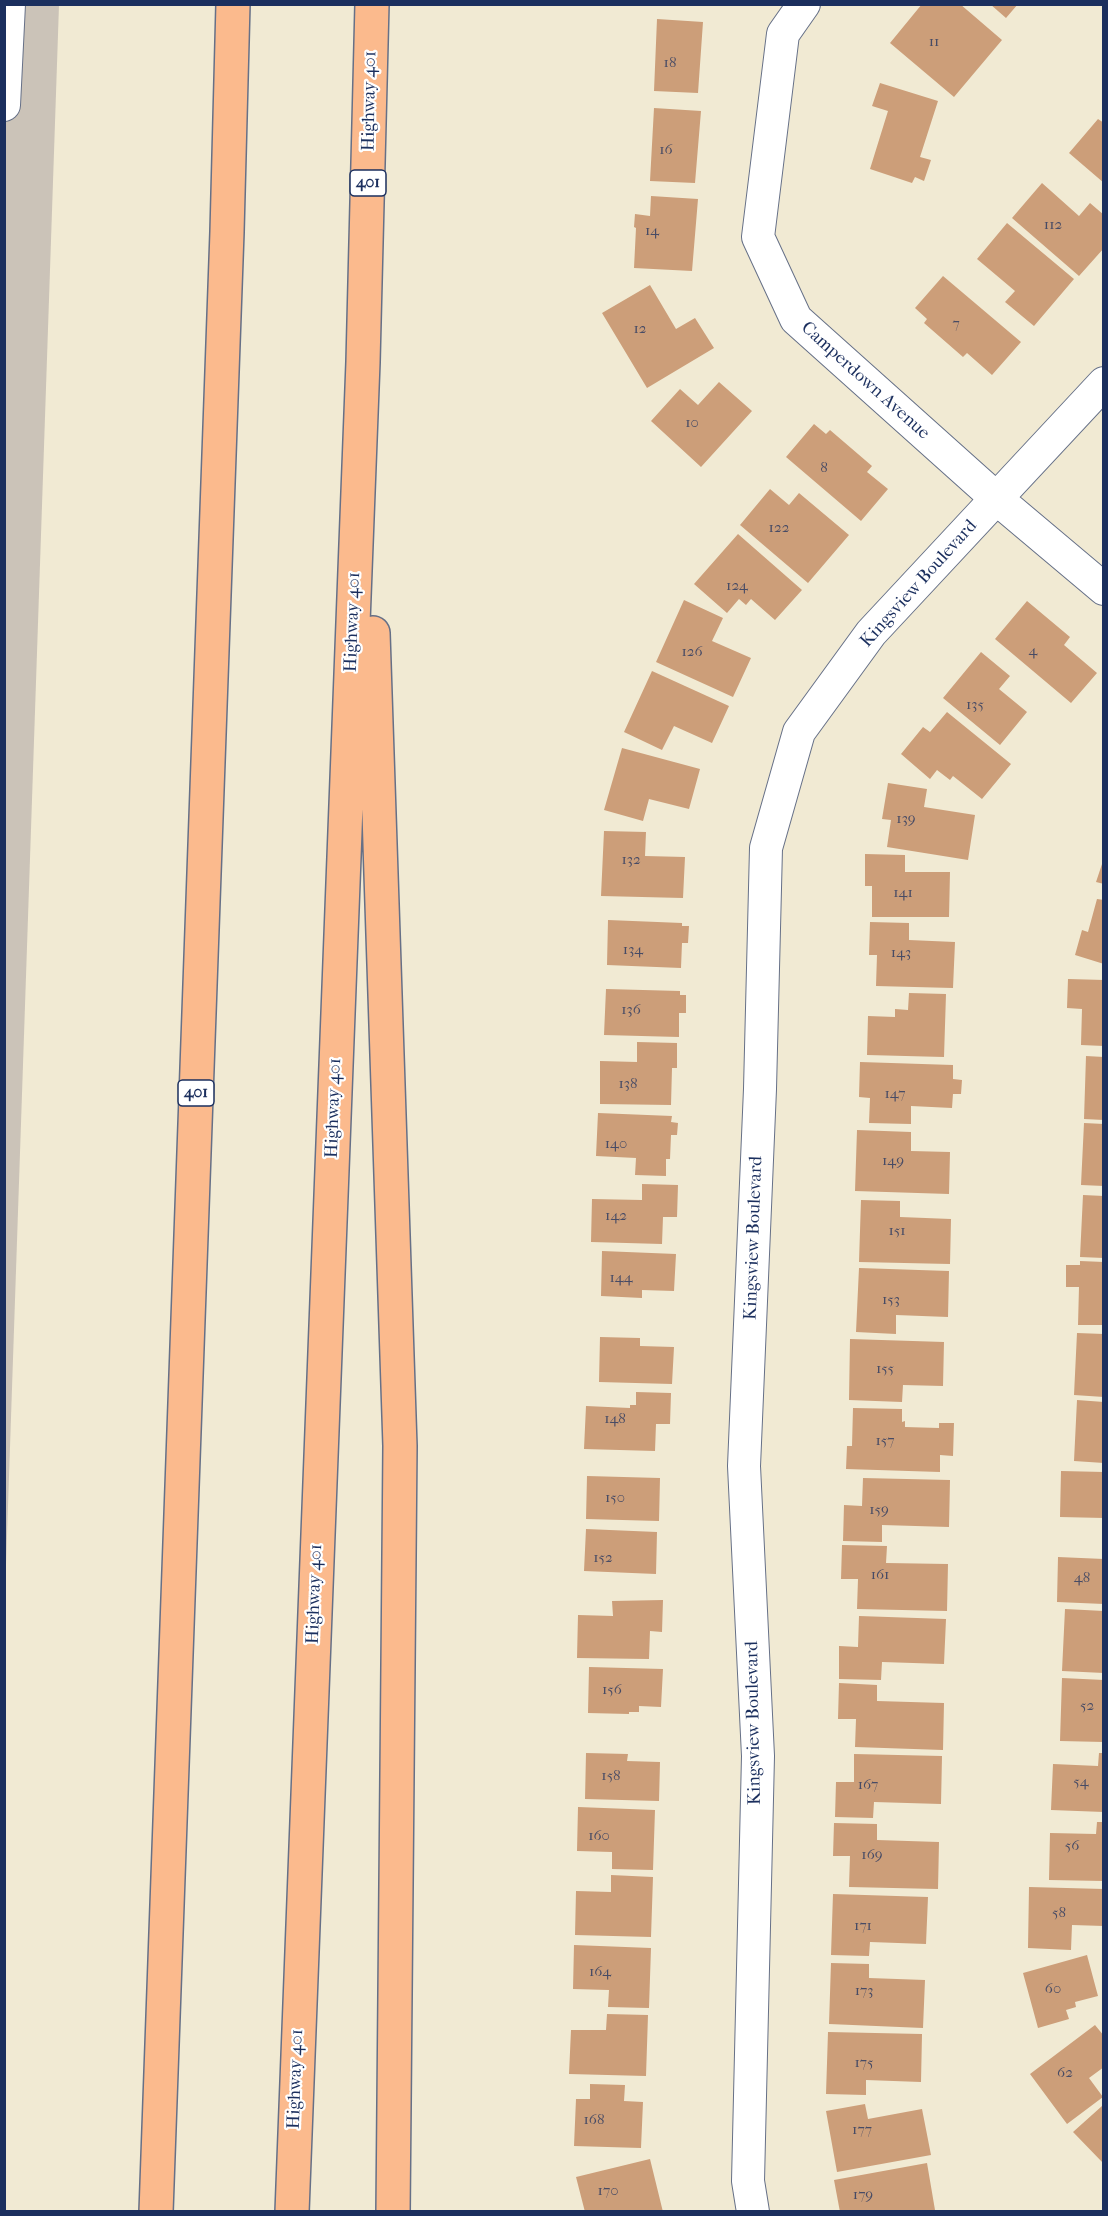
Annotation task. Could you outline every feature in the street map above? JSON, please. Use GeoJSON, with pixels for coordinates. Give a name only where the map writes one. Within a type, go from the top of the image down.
{"type":"FeatureCollection","features":[{"type":"Feature","properties":{"kind":"highway","name":"401"},"geometry":{"type":"LineString","coordinates":[[157,2196],[226,268],[233,4]]}},
{"type":"Feature","properties":{"kind":"highway","name":"Highway 401"},"geometry":{"type":"LineString","coordinates":[[292,2211],[363,362],[372,4]]}},
{"type":"Feature","properties":{"kind":"highway"},"geometry":{"type":"LineString","coordinates":[[363,362],[400,1446],[393,2211]]}},
{"type":"Feature","properties":{"kind":"highway"},"geometry":{"type":"LineString","coordinates":[[145,2211],[157,2196]]}},
{"type":"Feature","properties":{"kind":"street"},"geometry":{"type":"LineString","coordinates":[[4,105],[9,4]]}},
{"type":"Feature","properties":{"kind":"street","name":"Camperdown Avenue"},"geometry":{"type":"LineString","coordinates":[[804,4],[783,34],[758,237],[796,319],[997,499],[1104,589]]}},
{"type":"Feature","properties":{"kind":"street","name":"Kingsview Boulevard"},"geometry":{"type":"LineString","coordinates":[[753,2211],[748,2181],[758,1756],[744,1466],[760,1089],[766,848],[799,732],[871,633],[1104,383]]}},
{"type":"Feature","properties":{"kind":"shaded area"},"geometry":{"type":"Polygon","coordinates":[[[4,5],[59,5],[5,1594],[4,5]]]}},
{"type":"Feature","properties":{"kind":"building"},"geometry":{"type":"Polygon","coordinates":[[[922,4],[960,4],[1002,40],[954,97],[890,43],[922,4]]]}},
{"type":"Feature","properties":{"kind":"building"},"geometry":{"type":"Polygon","coordinates":[[[990,4],[1018,4],[1006,18],[990,4]]]}},
{"type":"Feature","properties":{"kind":"building"},"geometry":{"type":"Polygon","coordinates":[[[657,19],[703,22],[698,93],[654,91],[657,19]]]}},
{"type":"Feature","properties":{"kind":"building"},"geometry":{"type":"Polygon","coordinates":[[[880,83],[938,101],[920,157],[931,160],[924,181],[915,177],[912,183],[870,169],[888,111],[872,106],[880,83]]]}},
{"type":"Feature","properties":{"kind":"building"},"geometry":{"type":"Polygon","coordinates":[[[654,108],[701,111],[695,183],[650,181],[654,108]]]}},
{"type":"Feature","properties":{"kind":"building"},"geometry":{"type":"Polygon","coordinates":[[[1098,119],[1104,123],[1104,183],[1069,153],[1098,119]]]}},
{"type":"Feature","properties":{"kind":"building"},"geometry":{"type":"Polygon","coordinates":[[[1042,183],[1079,216],[1090,203],[1104,215],[1104,248],[1079,276],[1012,218],[1042,183]]]}},
{"type":"Feature","properties":{"kind":"building"},"geometry":{"type":"Polygon","coordinates":[[[651,196],[698,199],[692,271],[634,268],[635,214],[650,216],[651,196]]]}},
{"type":"Feature","properties":{"kind":"building"},"geometry":{"type":"Polygon","coordinates":[[[1007,223],[1074,279],[1034,326],[1005,302],[1015,291],[977,259],[1007,223]]]}},
{"type":"Feature","properties":{"kind":"building"},"geometry":{"type":"Polygon","coordinates":[[[943,276],[1021,342],[992,375],[967,353],[963,357],[924,323],[927,319],[915,308],[943,276]]]}},
{"type":"Feature","properties":{"kind":"building"},"geometry":{"type":"Polygon","coordinates":[[[650,285],[676,329],[695,318],[714,348],[647,388],[602,313],[650,285]]]}},
{"type":"Feature","properties":{"kind":"building"},"geometry":{"type":"Polygon","coordinates":[[[719,382],[752,411],[701,467],[651,421],[680,389],[698,405],[719,382]]]}},
{"type":"Feature","properties":{"kind":"building"},"geometry":{"type":"Polygon","coordinates":[[[814,424],[826,434],[830,430],[872,466],[867,472],[888,489],[861,521],[786,457],[814,424]]]}},
{"type":"Feature","properties":{"kind":"building"},"geometry":{"type":"Polygon","coordinates":[[[770,489],[789,505],[799,493],[849,535],[808,583],[740,525],[770,489]]]}},
{"type":"Feature","properties":{"kind":"building"},"geometry":{"type":"Polygon","coordinates":[[[738,534],[802,590],[775,620],[751,599],[746,605],[739,599],[727,613],[694,584],[738,534]]]}},
{"type":"Feature","properties":{"kind":"building"},"geometry":{"type":"Polygon","coordinates":[[[684,600],[723,618],[712,641],[751,658],[733,697],[656,662],[684,600]]]}},
{"type":"Feature","properties":{"kind":"building"},"geometry":{"type":"Polygon","coordinates":[[[1027,601],[1070,637],[1064,645],[1097,673],[1071,703],[995,639],[1027,601]]]}},
{"type":"Feature","properties":{"kind":"building"},"geometry":{"type":"Polygon","coordinates":[[[981,652],[1010,676],[999,689],[1027,712],[1000,745],[943,698],[981,652]]]}},
{"type":"Feature","properties":{"kind":"building"},"geometry":{"type":"Polygon","coordinates":[[[652,671],[729,706],[712,743],[674,726],[662,750],[624,732],[652,671]]]}},
{"type":"Feature","properties":{"kind":"building"},"geometry":{"type":"Polygon","coordinates":[[[947,712],[1011,764],[982,799],[953,776],[950,780],[937,770],[930,779],[901,754],[923,727],[930,732],[947,712]]]}},
{"type":"Feature","properties":{"kind":"building"},"geometry":{"type":"Polygon","coordinates":[[[622,748],[700,769],[689,809],[649,799],[643,821],[604,810],[622,748]]]}},
{"type":"Feature","properties":{"kind":"building"},"geometry":{"type":"Polygon","coordinates":[[[888,783],[927,789],[924,807],[975,815],[968,860],[887,847],[891,820],[882,819],[888,783]]]}},
{"type":"Feature","properties":{"kind":"building"},"geometry":{"type":"Polygon","coordinates":[[[604,831],[646,832],[645,856],[685,857],[683,898],[601,896],[604,831]]]}},
{"type":"Feature","properties":{"kind":"building"},"geometry":{"type":"Polygon","coordinates":[[[865,854],[905,855],[905,872],[950,872],[949,917],[872,917],[872,886],[865,886],[865,854]]]}},
{"type":"Feature","properties":{"kind":"building"},"geometry":{"type":"Polygon","coordinates":[[[1104,861],[1104,884],[1096,882],[1104,861]]]}},
{"type":"Feature","properties":{"kind":"building"},"geometry":{"type":"Polygon","coordinates":[[[1097,899],[1104,900],[1104,964],[1075,955],[1082,930],[1088,932],[1097,899]]]}},
{"type":"Feature","properties":{"kind":"building"},"geometry":{"type":"Polygon","coordinates":[[[608,920],[682,923],[682,926],[689,926],[688,943],[682,943],[681,968],[607,965],[608,920]]]}},
{"type":"Feature","properties":{"kind":"building"},"geometry":{"type":"Polygon","coordinates":[[[870,922],[909,923],[909,940],[955,942],[953,988],[876,986],[877,955],[869,955],[870,922]]]}},
{"type":"Feature","properties":{"kind":"building"},"geometry":{"type":"Polygon","coordinates":[[[1068,979],[1104,980],[1104,1046],[1081,1045],[1082,1009],[1067,1008],[1068,979]]]}},
{"type":"Feature","properties":{"kind":"building"},"geometry":{"type":"Polygon","coordinates":[[[606,989],[680,991],[680,995],[686,995],[686,1013],[679,1013],[679,1037],[604,1035],[606,989]]]}},
{"type":"Feature","properties":{"kind":"building"},"geometry":{"type":"Polygon","coordinates":[[[909,993],[946,994],[944,1057],[867,1055],[868,1016],[895,1017],[895,1009],[908,1010],[909,993]]]}},
{"type":"Feature","properties":{"kind":"building"},"geometry":{"type":"Polygon","coordinates":[[[637,1042],[677,1043],[677,1068],[672,1068],[671,1105],[600,1104],[600,1061],[637,1062],[637,1042]]]}},
{"type":"Feature","properties":{"kind":"building"},"geometry":{"type":"Polygon","coordinates":[[[1086,1056],[1104,1057],[1104,1120],[1084,1119],[1086,1056]]]}},
{"type":"Feature","properties":{"kind":"building"},"geometry":{"type":"Polygon","coordinates":[[[860,1062],[953,1065],[953,1079],[962,1080],[961,1094],[953,1094],[952,1108],[911,1106],[911,1124],[869,1123],[870,1098],[859,1097],[860,1062]]]}},
{"type":"Feature","properties":{"kind":"building"},"geometry":{"type":"Polygon","coordinates":[[[598,1113],[672,1116],[671,1122],[678,1123],[677,1135],[671,1135],[670,1159],[666,1159],[666,1176],[635,1175],[636,1158],[596,1156],[598,1113]]]}},
{"type":"Feature","properties":{"kind":"building"},"geometry":{"type":"Polygon","coordinates":[[[1084,1123],[1104,1124],[1104,1186],[1081,1185],[1084,1123]]]}},
{"type":"Feature","properties":{"kind":"building"},"geometry":{"type":"Polygon","coordinates":[[[857,1130],[911,1132],[911,1151],[950,1152],[949,1194],[855,1191],[857,1130]]]}},
{"type":"Feature","properties":{"kind":"building"},"geometry":{"type":"Polygon","coordinates":[[[642,1184],[678,1185],[677,1217],[663,1217],[662,1244],[591,1242],[592,1199],[642,1200],[642,1184]]]}},
{"type":"Feature","properties":{"kind":"building"},"geometry":{"type":"Polygon","coordinates":[[[1083,1195],[1104,1196],[1104,1258],[1080,1257],[1083,1195]]]}},
{"type":"Feature","properties":{"kind":"building"},"geometry":{"type":"Polygon","coordinates":[[[861,1200],[900,1201],[900,1217],[951,1219],[950,1264],[859,1262],[861,1200]]]}},
{"type":"Feature","properties":{"kind":"building"},"geometry":{"type":"Polygon","coordinates":[[[602,1251],[676,1254],[674,1291],[642,1290],[642,1298],[601,1296],[602,1251]]]}},
{"type":"Feature","properties":{"kind":"building"},"geometry":{"type":"Polygon","coordinates":[[[1080,1261],[1104,1262],[1104,1325],[1078,1325],[1079,1287],[1066,1287],[1066,1265],[1080,1265],[1080,1261]]]}},
{"type":"Feature","properties":{"kind":"building"},"geometry":{"type":"Polygon","coordinates":[[[859,1268],[949,1271],[948,1317],[896,1315],[896,1334],[856,1332],[859,1268]]]}},
{"type":"Feature","properties":{"kind":"building"},"geometry":{"type":"Polygon","coordinates":[[[1077,1333],[1104,1334],[1104,1397],[1074,1395],[1077,1333]]]}},
{"type":"Feature","properties":{"kind":"building"},"geometry":{"type":"Polygon","coordinates":[[[600,1337],[640,1338],[640,1346],[674,1347],[672,1384],[599,1382],[600,1337]]]}},
{"type":"Feature","properties":{"kind":"building"},"geometry":{"type":"Polygon","coordinates":[[[850,1339],[944,1342],[943,1386],[903,1385],[902,1402],[849,1400],[850,1339]]]}},
{"type":"Feature","properties":{"kind":"building"},"geometry":{"type":"Polygon","coordinates":[[[636,1392],[671,1393],[670,1424],[656,1424],[655,1451],[584,1449],[586,1406],[630,1408],[630,1405],[636,1405],[636,1392]]]}},
{"type":"Feature","properties":{"kind":"building"},"geometry":{"type":"Polygon","coordinates":[[[1077,1400],[1104,1402],[1104,1463],[1074,1461],[1077,1400]]]}},
{"type":"Feature","properties":{"kind":"building"},"geometry":{"type":"Polygon","coordinates":[[[853,1408],[902,1409],[902,1422],[905,1421],[905,1427],[939,1428],[939,1423],[954,1423],[953,1456],[940,1455],[940,1472],[846,1469],[847,1446],[852,1446],[853,1408]]]}},
{"type":"Feature","properties":{"kind":"building"},"geometry":{"type":"Polygon","coordinates":[[[1061,1471],[1104,1472],[1104,1518],[1060,1517],[1061,1471]]]}},
{"type":"Feature","properties":{"kind":"building"},"geometry":{"type":"Polygon","coordinates":[[[587,1476],[660,1478],[659,1521],[586,1519],[587,1476]]]}},
{"type":"Feature","properties":{"kind":"building"},"geometry":{"type":"Polygon","coordinates":[[[863,1478],[950,1480],[949,1527],[882,1525],[882,1542],[843,1541],[844,1505],[862,1506],[863,1478]]]}},
{"type":"Feature","properties":{"kind":"building"},"geometry":{"type":"Polygon","coordinates":[[[586,1529],[657,1532],[656,1574],[584,1571],[586,1529]]]}},
{"type":"Feature","properties":{"kind":"building"},"geometry":{"type":"Polygon","coordinates":[[[842,1545],[887,1546],[886,1563],[948,1564],[947,1611],[857,1609],[858,1579],[841,1579],[842,1545]]]}},
{"type":"Feature","properties":{"kind":"building"},"geometry":{"type":"Polygon","coordinates":[[[1058,1557],[1104,1559],[1104,1604],[1057,1602],[1058,1557]]]}},
{"type":"Feature","properties":{"kind":"building"},"geometry":{"type":"Polygon","coordinates":[[[663,1600],[662,1632],[650,1631],[649,1659],[577,1658],[578,1615],[613,1616],[612,1601],[663,1600]]]}},
{"type":"Feature","properties":{"kind":"building"},"geometry":{"type":"Polygon","coordinates":[[[1065,1609],[1104,1611],[1104,1673],[1062,1671],[1065,1609]]]}},
{"type":"Feature","properties":{"kind":"building"},"geometry":{"type":"Polygon","coordinates":[[[859,1616],[946,1619],[944,1664],[882,1662],[881,1680],[839,1679],[839,1646],[858,1647],[859,1616]]]}},
{"type":"Feature","properties":{"kind":"building"},"geometry":{"type":"Polygon","coordinates":[[[589,1667],[663,1669],[661,1707],[639,1706],[639,1712],[629,1712],[629,1714],[588,1713],[589,1667]]]}},
{"type":"Feature","properties":{"kind":"building"},"geometry":{"type":"Polygon","coordinates":[[[1062,1678],[1104,1680],[1104,1742],[1060,1741],[1062,1678]]]}},
{"type":"Feature","properties":{"kind":"building"},"geometry":{"type":"Polygon","coordinates":[[[839,1683],[877,1685],[877,1701],[944,1703],[943,1750],[855,1747],[856,1719],[838,1719],[839,1683]]]}},
{"type":"Feature","properties":{"kind":"building"},"geometry":{"type":"Polygon","coordinates":[[[586,1753],[628,1754],[627,1761],[660,1762],[659,1801],[585,1799],[586,1753]]]}},
{"type":"Feature","properties":{"kind":"building"},"geometry":{"type":"Polygon","coordinates":[[[1099,1753],[1104,1753],[1104,1812],[1051,1810],[1053,1764],[1098,1766],[1099,1753]]]}},
{"type":"Feature","properties":{"kind":"building"},"geometry":{"type":"Polygon","coordinates":[[[854,1754],[942,1756],[941,1804],[874,1802],[873,1818],[835,1817],[836,1782],[854,1782],[854,1754]]]}},
{"type":"Feature","properties":{"kind":"building"},"geometry":{"type":"Polygon","coordinates":[[[578,1807],[655,1810],[653,1870],[612,1869],[612,1852],[577,1851],[578,1807]]]}},
{"type":"Feature","properties":{"kind":"building"},"geometry":{"type":"Polygon","coordinates":[[[1097,1822],[1104,1822],[1104,1881],[1049,1880],[1050,1833],[1096,1834],[1097,1822]]]}},
{"type":"Feature","properties":{"kind":"building"},"geometry":{"type":"Polygon","coordinates":[[[834,1823],[877,1824],[877,1840],[939,1842],[938,1889],[849,1887],[850,1856],[833,1856],[834,1823]]]}},
{"type":"Feature","properties":{"kind":"building"},"geometry":{"type":"Polygon","coordinates":[[[611,1875],[653,1877],[651,1937],[575,1935],[576,1891],[611,1892],[611,1875]]]}},
{"type":"Feature","properties":{"kind":"building"},"geometry":{"type":"Polygon","coordinates":[[[1029,1887],[1104,1889],[1104,1926],[1072,1925],[1071,1950],[1028,1948],[1029,1887]]]}},
{"type":"Feature","properties":{"kind":"building"},"geometry":{"type":"Polygon","coordinates":[[[833,1894],[928,1897],[926,1944],[870,1942],[869,1956],[831,1955],[833,1894]]]}},
{"type":"Feature","properties":{"kind":"building"},"geometry":{"type":"Polygon","coordinates":[[[574,1945],[651,1948],[649,2008],[608,2007],[609,1990],[573,1989],[574,1945]]]}},
{"type":"Feature","properties":{"kind":"building"},"geometry":{"type":"Polygon","coordinates":[[[1087,1955],[1098,1996],[1075,2002],[1076,2007],[1066,2010],[1069,2019],[1038,2028],[1023,1973],[1087,1955]]]}},
{"type":"Feature","properties":{"kind":"building"},"geometry":{"type":"Polygon","coordinates":[[[831,1963],[869,1964],[869,1978],[925,1980],[923,2028],[829,2024],[831,1963]]]}},
{"type":"Feature","properties":{"kind":"building"},"geometry":{"type":"Polygon","coordinates":[[[607,2014],[648,2015],[646,2076],[569,2074],[571,2030],[606,2030],[607,2014]]]}},
{"type":"Feature","properties":{"kind":"building"},"geometry":{"type":"Polygon","coordinates":[[[1095,2025],[1104,2036],[1104,2067],[1089,2078],[1103,2097],[1067,2124],[1030,2074],[1095,2025]]]}},
{"type":"Feature","properties":{"kind":"building"},"geometry":{"type":"Polygon","coordinates":[[[828,2032],[922,2034],[921,2082],[866,2080],[866,2095],[826,2094],[828,2032]]]}},
{"type":"Feature","properties":{"kind":"building"},"geometry":{"type":"Polygon","coordinates":[[[590,2084],[625,2085],[624,2101],[643,2102],[641,2148],[574,2146],[576,2099],[590,2099],[590,2084]]]}},
{"type":"Feature","properties":{"kind":"building"},"geometry":{"type":"Polygon","coordinates":[[[865,2104],[868,2119],[922,2109],[931,2155],[837,2172],[826,2111],[865,2104]]]}},
{"type":"Feature","properties":{"kind":"building"},"geometry":{"type":"Polygon","coordinates":[[[1102,2106],[1104,2107],[1104,2164],[1073,2132],[1102,2106]]]}},
{"type":"Feature","properties":{"kind":"building"},"geometry":{"type":"Polygon","coordinates":[[[650,2159],[663,2212],[585,2212],[576,2177],[650,2159]]]}},
{"type":"Feature","properties":{"kind":"building"},"geometry":{"type":"Polygon","coordinates":[[[927,2163],[935,2210],[840,2212],[834,2180],[927,2163]]]}}]}
